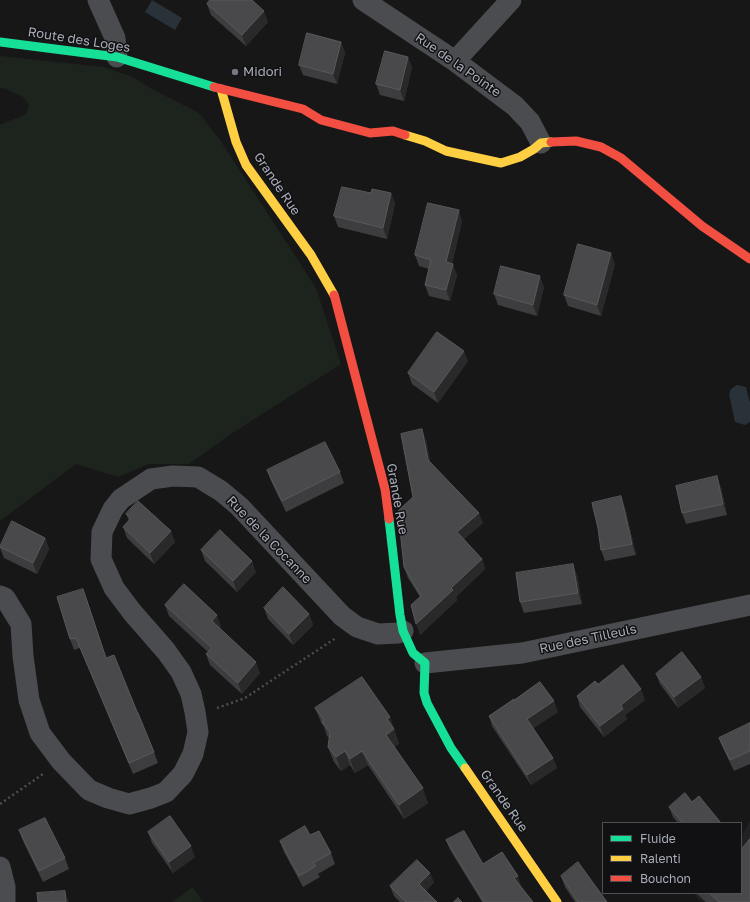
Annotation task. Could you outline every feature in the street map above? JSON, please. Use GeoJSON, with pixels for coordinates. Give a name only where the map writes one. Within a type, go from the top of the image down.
{"type":"FeatureCollection","features":[{"type":"Feature","properties":{"kind":"street"},"geometry":{"type":"LineString","coordinates":[[98,0],[115,38],[117,57]]}},
{"type":"Feature","properties":{"kind":"street","name":"Rue de la Pointe"},"geometry":{"type":"LineString","coordinates":[[363,0],[455,61],[515,106],[530,122],[540,143]]}},
{"type":"Feature","properties":{"kind":"street"},"geometry":{"type":"LineString","coordinates":[[455,61],[511,0]]}},
{"type":"Feature","properties":{"kind":"street","name":"Route des Loges"},"geometry":{"type":"LineString","coordinates":[[0,42],[117,57],[221,89],[303,109],[321,120],[370,134],[393,131],[425,141],[446,150],[501,163],[520,157],[534,149],[540,143]]}},
{"type":"Feature","properties":{"kind":"street","name":"Grande Rue"},"geometry":{"type":"LineString","coordinates":[[221,89],[236,142],[246,165],[311,255],[335,298],[385,489],[403,631],[413,653],[425,663],[424,693],[427,703],[451,748],[557,902]]}},
{"type":"Feature","properties":{"kind":"street"},"geometry":{"type":"LineString","coordinates":[[540,143],[554,140],[576,141],[601,147],[622,158],[702,226],[750,259]]}},
{"type":"Feature","properties":{"kind":"street","name":"Rue de la Cocanne"},"geometry":{"type":"LineString","coordinates":[[0,596],[5,598],[21,624],[23,656],[29,700],[40,733],[61,761],[89,790],[108,798],[129,804],[166,792],[183,774],[193,754],[198,732],[191,694],[181,672],[166,651],[132,612],[114,588],[101,559],[102,532],[113,509],[121,499],[151,479],[173,476],[198,477],[221,491],[239,506],[342,616],[357,627],[378,634],[398,633],[403,631]]}},
{"type":"Feature","properties":{"kind":"street","name":"Rue des Tilleuls"},"geometry":{"type":"LineString","coordinates":[[425,663],[522,653],[750,605]]}},
{"type":"Feature","properties":{"kind":"street"},"geometry":{"type":"LineString","coordinates":[[0,867],[5,887],[5,902]]}},
{"type":"Feature","properties":{"kind":"path"},"geometry":{"type":"LineString","coordinates":[[196,715],[245,698],[354,625]]}},
{"type":"Feature","properties":{"kind":"path"},"geometry":{"type":"LineString","coordinates":[[0,804],[61,761]]}},
{"type":"Feature","properties":{"kind":"shaded area"},"geometry":{"type":"Polygon","coordinates":[[[152,0],[182,18],[175,30],[145,12],[152,0]]]}},
{"type":"Feature","properties":{"kind":"shaded area"},"geometry":{"type":"Polygon","coordinates":[[[0,56],[104,67],[133,77],[152,89],[199,113],[220,140],[316,288],[341,364],[231,434],[189,464],[149,464],[118,477],[76,464],[0,521],[0,125],[26,114],[29,105],[23,97],[6,89],[0,88],[0,56]]]}},
{"type":"Feature","properties":{"kind":"shaded area"},"geometry":{"type":"Polygon","coordinates":[[[737,385],[746,387],[750,403],[750,422],[745,425],[735,422],[729,394],[731,389],[737,385]]]}},
{"type":"Feature","properties":{"kind":"shaded area"},"geometry":{"type":"Polygon","coordinates":[[[750,821],[750,902],[703,902],[698,899],[695,894],[742,894],[742,834],[750,821]]]}},
{"type":"Feature","properties":{"kind":"shaded area"},"geometry":{"type":"Polygon","coordinates":[[[193,887],[203,902],[172,902],[193,887]]]}},
{"type":"Feature","properties":{"kind":"building"},"geometry":{"type":"Polygon","coordinates":[[[210,0],[252,0],[264,11],[242,35],[207,4],[210,0]]]}},
{"type":"Feature","properties":{"kind":"building"},"geometry":{"type":"Polygon","coordinates":[[[307,33],[341,42],[333,74],[299,65],[307,33]]]}},
{"type":"Feature","properties":{"kind":"building"},"geometry":{"type":"Polygon","coordinates":[[[385,51],[408,57],[400,90],[376,84],[385,51]]]}},
{"type":"Feature","properties":{"kind":"building"},"geometry":{"type":"Polygon","coordinates":[[[342,187],[371,193],[372,189],[391,193],[383,228],[334,216],[342,187]]]}},
{"type":"Feature","properties":{"kind":"building"},"geometry":{"type":"Polygon","coordinates":[[[428,203],[459,210],[446,262],[453,264],[446,290],[425,285],[431,260],[415,255],[428,203]]]}},
{"type":"Feature","properties":{"kind":"building"},"geometry":{"type":"Polygon","coordinates":[[[578,244],[611,253],[597,305],[564,295],[578,244]]]}},
{"type":"Feature","properties":{"kind":"building"},"geometry":{"type":"Polygon","coordinates":[[[501,266],[540,276],[533,305],[494,294],[501,266]]]}},
{"type":"Feature","properties":{"kind":"building"},"geometry":{"type":"Polygon","coordinates":[[[437,332],[464,351],[434,392],[408,373],[437,332]]]}},
{"type":"Feature","properties":{"kind":"building"},"geometry":{"type":"Polygon","coordinates":[[[422,429],[428,460],[479,513],[457,532],[482,559],[451,588],[453,590],[416,624],[411,605],[421,596],[404,567],[398,511],[413,497],[401,434],[422,429]]]}},
{"type":"Feature","properties":{"kind":"building"},"geometry":{"type":"Polygon","coordinates":[[[325,442],[340,472],[282,501],[267,470],[325,442]]]}},
{"type":"Feature","properties":{"kind":"building"},"geometry":{"type":"Polygon","coordinates":[[[717,476],[723,504],[682,513],[676,486],[717,476]]]}},
{"type":"Feature","properties":{"kind":"building"},"geometry":{"type":"Polygon","coordinates":[[[621,496],[632,544],[601,550],[592,503],[621,496]]]}},
{"type":"Feature","properties":{"kind":"building"},"geometry":{"type":"Polygon","coordinates":[[[138,501],[171,531],[150,553],[123,527],[131,518],[126,514],[138,501]]]}},
{"type":"Feature","properties":{"kind":"building"},"geometry":{"type":"Polygon","coordinates":[[[12,521],[45,538],[33,563],[0,547],[12,521]]]}},
{"type":"Feature","properties":{"kind":"building"},"geometry":{"type":"Polygon","coordinates":[[[220,530],[252,561],[233,581],[201,550],[220,530]]]}},
{"type":"Feature","properties":{"kind":"building"},"geometry":{"type":"Polygon","coordinates":[[[573,564],[578,593],[520,602],[516,573],[573,564]]]}},
{"type":"Feature","properties":{"kind":"building"},"geometry":{"type":"Polygon","coordinates":[[[184,584],[217,615],[212,621],[256,662],[238,683],[206,654],[212,648],[165,605],[184,584]]]}},
{"type":"Feature","properties":{"kind":"building"},"geometry":{"type":"Polygon","coordinates":[[[283,587],[309,614],[289,634],[264,608],[283,587]]]}},
{"type":"Feature","properties":{"kind":"building"},"geometry":{"type":"Polygon","coordinates":[[[83,589],[106,658],[114,655],[154,752],[129,763],[76,638],[70,639],[57,597],[83,589]]]}},
{"type":"Feature","properties":{"kind":"building"},"geometry":{"type":"Polygon","coordinates":[[[682,652],[701,677],[674,697],[656,674],[682,652]]]}},
{"type":"Feature","properties":{"kind":"building"},"geometry":{"type":"Polygon","coordinates":[[[623,665],[641,689],[621,705],[623,709],[600,726],[577,696],[595,681],[598,684],[623,665]]]}},
{"type":"Feature","properties":{"kind":"building"},"geometry":{"type":"Polygon","coordinates":[[[362,677],[390,717],[387,719],[394,729],[386,735],[423,788],[399,805],[362,751],[350,759],[345,751],[336,757],[328,747],[330,732],[322,722],[324,720],[315,708],[362,677]]]}},
{"type":"Feature","properties":{"kind":"building"},"geometry":{"type":"Polygon","coordinates":[[[540,682],[554,701],[527,719],[553,758],[527,775],[489,716],[540,682]]]}},
{"type":"Feature","properties":{"kind":"building"},"geometry":{"type":"Polygon","coordinates":[[[750,723],[750,751],[730,760],[719,738],[750,723]]]}},
{"type":"Feature","properties":{"kind":"building"},"geometry":{"type":"Polygon","coordinates":[[[685,793],[692,802],[699,796],[720,822],[682,822],[669,807],[685,793]]]}},
{"type":"Feature","properties":{"kind":"building"},"geometry":{"type":"Polygon","coordinates":[[[170,816],[191,846],[169,862],[148,832],[170,816]]]}},
{"type":"Feature","properties":{"kind":"building"},"geometry":{"type":"Polygon","coordinates":[[[45,818],[65,858],[39,871],[19,830],[45,818]]]}},
{"type":"Feature","properties":{"kind":"building"},"geometry":{"type":"Polygon","coordinates":[[[305,826],[310,835],[319,831],[331,853],[313,863],[316,866],[299,876],[280,841],[305,826]]]}},
{"type":"Feature","properties":{"kind":"building"},"geometry":{"type":"Polygon","coordinates":[[[464,831],[483,864],[502,852],[518,876],[514,878],[533,902],[484,902],[446,840],[464,831]]]}},
{"type":"Feature","properties":{"kind":"building"},"geometry":{"type":"Polygon","coordinates":[[[750,839],[750,902],[719,902],[710,894],[742,894],[742,849],[750,839]]]}},
{"type":"Feature","properties":{"kind":"building"},"geometry":{"type":"Polygon","coordinates":[[[417,860],[430,873],[419,884],[437,902],[406,902],[390,886],[417,860]]]}},
{"type":"Feature","properties":{"kind":"building"},"geometry":{"type":"Polygon","coordinates":[[[578,862],[607,902],[578,902],[561,876],[578,862]]]}},
{"type":"Feature","properties":{"kind":"building"},"geometry":{"type":"Polygon","coordinates":[[[65,891],[66,902],[38,902],[37,893],[65,891]]]}},
{"type":"Feature","properties":{"kind":"building"},"geometry":{"type":"Polygon","coordinates":[[[458,898],[462,902],[454,902],[458,898]]]}},
{"type":"Feature","properties":{"kind":"traffic: fast"},"geometry":{"type":"LineString","coordinates":[[0,42],[117,57],[214,87]]}},
{"type":"Feature","properties":{"kind":"traffic: fast"},"geometry":{"type":"LineString","coordinates":[[389,519],[403,631],[413,653],[425,663],[424,693],[427,703],[451,748],[465,768]]}},
{"type":"Feature","properties":{"kind":"traffic: slow"},"geometry":{"type":"LineString","coordinates":[[221,89],[236,142],[246,165],[311,255],[334,295]]}},
{"type":"Feature","properties":{"kind":"traffic: slow"},"geometry":{"type":"LineString","coordinates":[[405,135],[425,141],[446,151],[501,163],[520,157],[541,143],[551,142]]}},
{"type":"Feature","properties":{"kind":"traffic: slow"},"geometry":{"type":"LineString","coordinates":[[465,768],[557,902]]}},
{"type":"Feature","properties":{"kind":"traffic: jam"},"geometry":{"type":"LineString","coordinates":[[214,87],[303,109],[321,120],[370,133],[393,131],[405,135]]}},
{"type":"Feature","properties":{"kind":"traffic: jam"},"geometry":{"type":"LineString","coordinates":[[551,142],[576,141],[601,147],[621,158],[702,226],[750,259]]}},
{"type":"Feature","properties":{"kind":"traffic: jam"},"geometry":{"type":"LineString","coordinates":[[334,295],[385,489],[389,519]]}},
{"type":"Feature","properties":{"kind":"place","name":"Midori"},"geometry":{"type":"Point","coordinates":[235,72]}}]}
